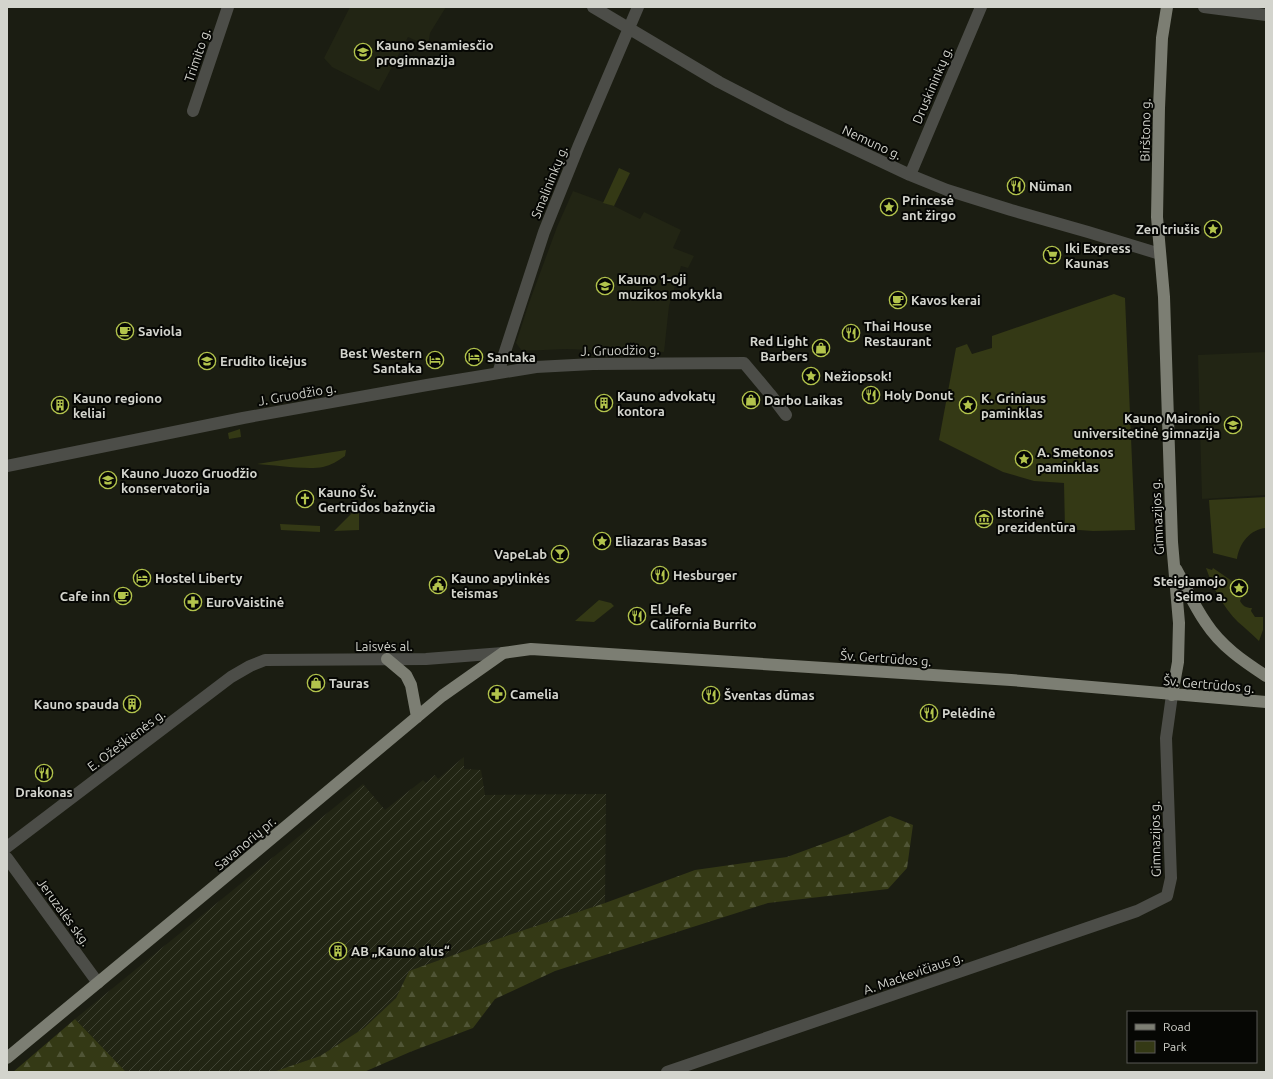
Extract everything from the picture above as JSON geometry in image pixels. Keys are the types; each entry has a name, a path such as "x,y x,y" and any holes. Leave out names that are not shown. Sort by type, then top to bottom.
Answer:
{"main road":[{"name":"Birštono g.","path":"1160,254 1157,217 1159,108 1162,38 1167,7"},
{"name":"Gimnazijos g.","path":"1160,254 1164,297 1170,512 1179,623 1178,648 1172,694"},
{"path":"1174,565 1205,623 1219,640 1243,661 1266,676"},
{"name":"Šv. Gertrūdos g.","path":"503,653 531,649 1011,680 1266,702"},
{"name":"Savanorių pr.","path":"7,1058 442,696 503,653"},
{"path":"387,659 406,675 410,685 417,717"}],"street":[{"name":"Trimito g.","path":"193,111 228,7"},
{"name":"Nemuno g.","path":"593,7 719,82 787,117 910,175 947,190 1160,254"},
{"name":"Smalininkų g.","path":"498,373 544,232 579,145 638,7"},
{"name":"Druskininkų g.","path":"910,175 981,7"},
{"path":"1204,7 1266,16"},
{"name":"J. Gruodžio g.","path":"7,466 243,418 536,367 592,364 744,363 786,415"},
{"name":"Laisvės al.","path":"265,660 426,659 503,653"},
{"name":"E. Ožeškienės g.","path":"7,847 231,677 250,666 265,660"},
{"name":"Gimnazijos g.","path":"1167,896 1171,878 1166,738 1172,694"},
{"name":"Jeruzalės skg.","path":"7,858 98,982"},
{"name":"A. Mackevičiaus g.","path":"667,1072 1137,911 1167,896"}],"shaded area":[{"name":"Kauno Senamiesčio progimnazija","path":"350,7 446,7 430,33 428,46 408,37 379,91 332,67 324,58"},
{"name":"Kauno 1-oji muzikos mokykla","path":"573,191 614,206 640,219 644,212 681,230 673,248 694,256 688,268 681,266 669,306 664,352 565,349 522,351 516,343 557,227"},
{"name":"Kauno Maironio universitetinė gimnazija","path":"1266,352 1266,495 1202,499 1198,355"},
{"name":"AB „Kauno alus“","path":"464,757 464,769 481,770 485,795 606,794 605,903 509,935 409,971 396,998 364,1028 320,1056 273,1072 126,1072 75,1019 363,784 385,810 423,780 426,783 435,775 438,779"}],"green space":[{"path":"619,168 630,173 614,206 603,203"},
{"path":"1114,294 1125,298 1135,530 1093,531 1065,529 1064,483 1034,481 1003,472 939,440 956,348 967,344 972,354 992,348 992,336"},
{"path":"240,429 241,437 229,439 228,433"},
{"path":"346,450 345,456 334,463 323,467 300,468 257,464"},
{"path":"1266,497 1266,528 1255,531 1246,538 1240,548 1237,559 1213,553 1209,500"},
{"path":"359,506 359,530 334,531"},
{"path":"280,524 320,526 320,532 281,530"},
{"path":"1206,568 1212,570 1213,568 1232,581 1230,589 1231,593 1237,596 1242,596 1240,601 1248,608 1252,608 1251,611 1255,617 1263,617 1263,630 1259,641 1238,622 1223,604 1215,590"},
{"path":"599,600 611,603 614,606 594,622 575,621"},
{"path":"890,816 913,825 907,868 888,889 768,903 555,971 495,999 473,1028 410,1052 364,1072 273,1072 320,1056 364,1028 396,998 409,971 695,870 787,857 847,835"},
{"path":"75,1019 126,1072 13,1072"}],"place":[{"name":"Kauno Senamiesčio progimnazija","path":"363,52"},
{"name":"Nüman","path":"1016,186"},
{"name":"Princesė ant žirgo","path":"889,207"},
{"name":"Zen triušis","path":"1213,229"},
{"name":"Iki Express Kaunas","path":"1052,255"},
{"name":"Kauno 1-oji muzikos mokykla","path":"605,286"},
{"name":"Kavos kerai","path":"898,300"},
{"name":"Saviola","path":"125,331"},
{"name":"Thai House Restaurant","path":"851,333"},
{"name":"Red Light Barbers","path":"821,348"},
{"name":"Santaka","path":"474,357"},
{"name":"Best Western Santaka","path":"435,360"},
{"name":"Erudito licėjus","path":"207,361"},
{"name":"Nežiopsok!","path":"811,376"},
{"name":"Holy Donut","path":"871,395"},
{"name":"Darbo Laikas","path":"751,400"},
{"name":"Kauno advokatų kontora","path":"604,403"},
{"name":"Kauno regiono keliai","path":"60,405"},
{"name":"K. Griniaus paminklas","path":"968,405"},
{"name":"Kauno Maironio universitetinė gimnazija","path":"1233,425"},
{"name":"A. Smetonos paminklas","path":"1024,459"},
{"name":"Kauno Juozo Gruodžio konservatorija","path":"108,480"},
{"name":"Kauno Šv. Gertrūdos bažnyčia","path":"305,499"},
{"name":"Istorinė prezidentūra","path":"984,519"},
{"name":"Eliazaras Basas","path":"602,541"},
{"name":"VapeLab","path":"560,554"},
{"name":"Hesburger","path":"660,575"},
{"name":"Hostel Liberty","path":"142,578"},
{"name":"Kauno apylinkės teismas","path":"438,585"},
{"name":"Steigiamojo Seimo a.","path":"1239,588"},
{"name":"Cafe inn","path":"123,596"},
{"name":"EuroVaistinė","path":"193,602"},
{"name":"El Jefe California Burrito","path":"637,616"},
{"name":"Tauras","path":"316,683"},
{"name":"Camelia","path":"497,694"},
{"name":"Šventas dūmas","path":"711,695"},
{"name":"Kauno spauda","path":"132,704"},
{"name":"Pelėdinė","path":"929,713"},
{"name":"Drakonas","path":"44,773"},
{"name":"AB „Kauno alus“","path":"338,951"}]}
